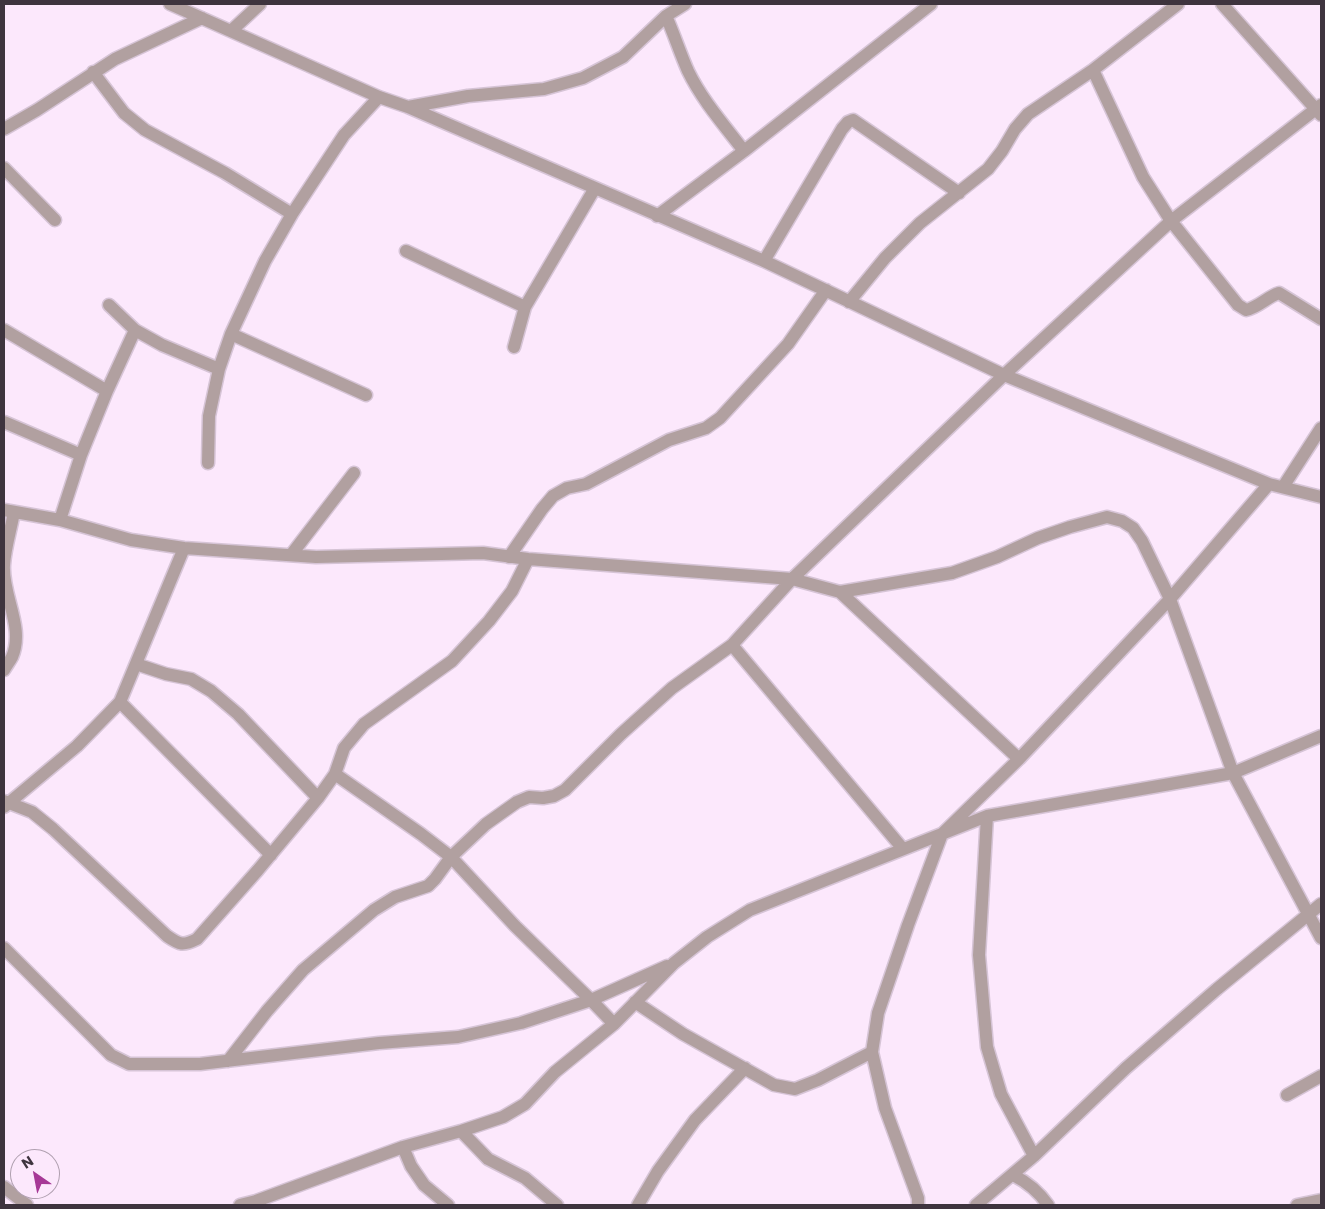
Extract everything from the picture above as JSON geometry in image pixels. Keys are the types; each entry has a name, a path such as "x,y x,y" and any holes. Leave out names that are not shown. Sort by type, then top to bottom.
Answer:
{"street":[{"path":"170,4 379,97 408,107 764,261 1004,375 1270,484 1321,497"},
{"path":"230,31 260,4"},
{"path":"658,216 744,151 930,4"},
{"path":"850,302 884,258 920,223 988,169 1002,151 1015,129 1028,114 1093,70 1178,4"},
{"path":"228,1061 266,1011 303,970 386,901 428,886 451,857 486,824 517,802 529,797 543,798 554,796 565,790 621,734 672,688 732,645 792,579 1004,375 1172,221 1320,110 1222,4"},
{"path":"675,9 688,71 712,111 744,151"},
{"path":"408,107 468,96 544,89 583,78 623,57 675,9"},
{"path":"4,129 38,110 115,59 202,18"},
{"path":"1093,70 1143,177 1172,221 1238,304 1246,310 1254,308 1279,292 1321,319"},
{"path":"93,72 124,113 145,130 225,173 292,214"},
{"path":"208,463 209,416 219,369 231,334 264,261 292,214 344,135 379,97"},
{"path":"764,261 842,129 848,122 853,120 959,193"},
{"path":"4,168 55,220"},
{"path":"514,347 525,307 595,188"},
{"path":"406,251 525,307"},
{"path":"509,557 553,496 568,488 586,484 669,440 706,428 720,418 788,344 826,290"},
{"path":"109,305 134,330 162,345 219,369"},
{"path":"4,330 107,391"},
{"path":"60,520 81,455 134,330"},
{"path":"231,334 366,394"},
{"path":"4,422 81,455"},
{"path":"1282,487 1321,428"},
{"path":"291,555 354,473"},
{"path":"918,1205 918,1198 886,1108 872,1052 878,1013 942,834 1019,759 1170,599 1270,484"},
{"path":"4,670 12,657 16,639 15,624 7,595 4,566 9,511 60,520 131,540 184,548 316,556 484,553 528,559 792,579 840,592 952,572 997,557 1038,538 1107,517 1122,521 1133,528 1142,541 1170,599 1233,773 1321,938"},
{"path":"5,803 77,746 120,702 184,548"},
{"path":"5,803 32,812 53,828 167,936 177,943 186,945 197,939 318,798 335,774 344,748 364,724 452,661 489,621 512,591 528,559"},
{"path":"840,592 1019,759"},
{"path":"732,645 903,849"},
{"path":"136,664 166,674 191,679 211,691 238,714 318,798"},
{"path":"120,702 271,855"},
{"path":"240,1205 258,1203 403,1147 461,1132 503,1117 525,1104 555,1072 614,1024 674,963 707,936 750,910 988,816 1233,773 1321,736"},
{"path":"335,774 422,834 451,857 515,926 614,1024"},
{"path":"988,816 980,956 987,1046 1001,1094 1034,1156"},
{"path":"976,1205 1034,1156 1140,1056 1217,989 1321,904"},
{"path":"4,948 111,1055 129,1064 200,1064 379,1043 458,1037 521,1023 591,1000 674,963"},
{"path":"635,1002 683,1034 774,1085 795,1089 818,1080 872,1052"},
{"path":"638,1205 658,1171 695,1120 745,1068"},
{"path":"1287,1095 1321,1076"},
{"path":"461,1132 488,1159 525,1178 557,1205"},
{"path":"403,1147 424,1185 448,1205"},
{"path":"1013,1175 1026,1182 1048,1205"},
{"path":"4,1187 27,1205"},
{"path":"1297,1205 1321,1200"}]}
